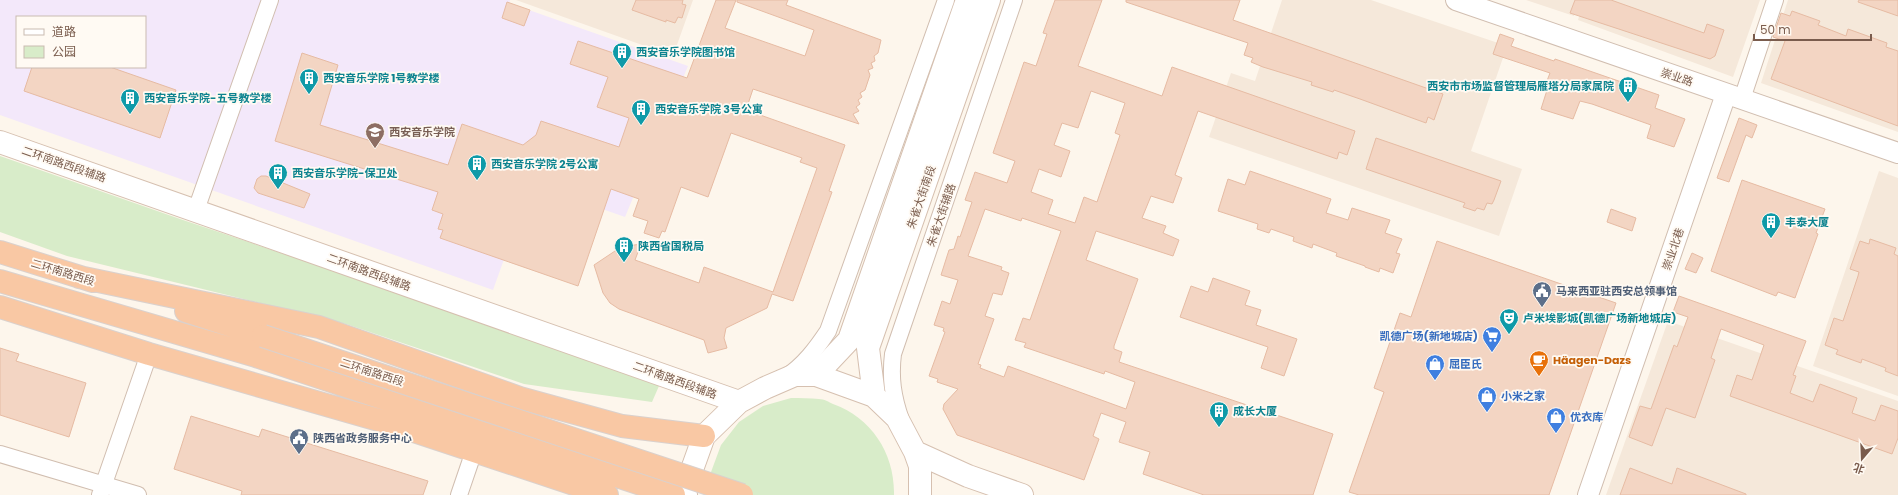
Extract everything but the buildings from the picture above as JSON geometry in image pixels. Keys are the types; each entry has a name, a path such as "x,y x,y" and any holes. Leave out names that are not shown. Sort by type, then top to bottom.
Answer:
{"highway":[{"name":"二环南路西段","path":"0,252 79,277 260,346 674,495"},
{"path":"79,277 319,327 520,398 622,426 704,436"},
{"name":"二环南路西段","path":"1,281 260,346 742,495"},
{"path":"1,281 396,425 607,495"},
{"path":"0,306 149,354 396,425"}],"main road":[{"name":"朱雀大街南段","path":"816,375 849,340 967,0"},
{"name":"朱雀大街南段","path":"874,396 868,348 989,0"},
{"name":"二环南路西段辅路","path":"0,142 739,402"},
{"path":"686,495 685,489 704,436 739,402 775,383 795,375 816,375 874,396 897,418 915,452 920,466 920,495"},
{"path":"915,452 968,476 1022,495"}],"street":[{"path":"196,210 270,0"},
{"path":"775,383 795,371 809,358 828,331 946,0"},
{"name":"朱雀大街辅路","path":"904,431 892,391 891,371 893,354 1014,0"},
{"name":"崇业路","path":"1456,0 1898,153"},
{"path":"1734,96 1775,0"},
{"name":"崇业北巷","path":"1588,495 1734,96"},
{"path":"102,489 149,354"},
{"path":"459,495 474,451"},
{"path":"0,454 102,489 138,495"}],"shaded area":[{"name":"西安音乐学院","path":"0,0 510,0 509,3 688,66 625,217 531,184 493,290 0,115"},
{"path":"516,0 693,0 673,56"},
{"path":"1282,0 1371,0 1507,46 1471,151 1522,169 1499,236 1209,137 1231,73 1255,81"},
{"path":"1526,0 1579,0 1574,16"},
{"path":"1584,0 1760,0 1733,77 1578,20"},
{"path":"1788,0 1898,0 1898,132 1761,83"},
{"path":"1879,171 1898,178 1898,396 1813,366"},
{"path":"1668,321 1898,401 1898,495 1606,495"}],"green space":[{"path":"0,156 183,220 587,356 659,386 652,402 524,384 346,324 67,256 0,232"},
{"path":"791,398 812,398 825,400 847,410 870,428 878,439 890,465 894,495 710,495 711,472 721,445 739,422 763,406"}],"place":[{"name":"西安音乐学院图书馆","path":"622,69"},
{"name":"西安音乐学院 1号教学楼","path":"309,95"},
{"name":"西安市市场监督管理局雁塔分局家属院","path":"1628,103"},
{"name":"西安音乐学院-五号教学楼","path":"130,115"},
{"name":"西安音乐学院 3号公寓","path":"641,126"},
{"name":"西安音乐学院","path":"375,149"},
{"name":"西安音乐学院 2号公寓","path":"477,181"},
{"name":"西安音乐学院-保卫处","path":"278,190"},
{"name":"丰泰大厦","path":"1771,239"},
{"name":"陕西省国税局","path":"624,263"},
{"name":"马来西亚驻西安总领事馆","path":"1542,308"},
{"name":"卢米埃影城(凯德广场新地城店)","path":"1509,335"},
{"name":"凯德广场(新地城店)","path":"1492,353"},
{"name":"Häagen-Dazs","path":"1539,377"},
{"name":"屈臣氏","path":"1435,381"},
{"name":"小米之家","path":"1487,413"},
{"name":"成长大厦","path":"1219,428"},
{"name":"优衣库","path":"1556,434"},
{"name":"陕西省政务服务中心","path":"299,455"}]}
